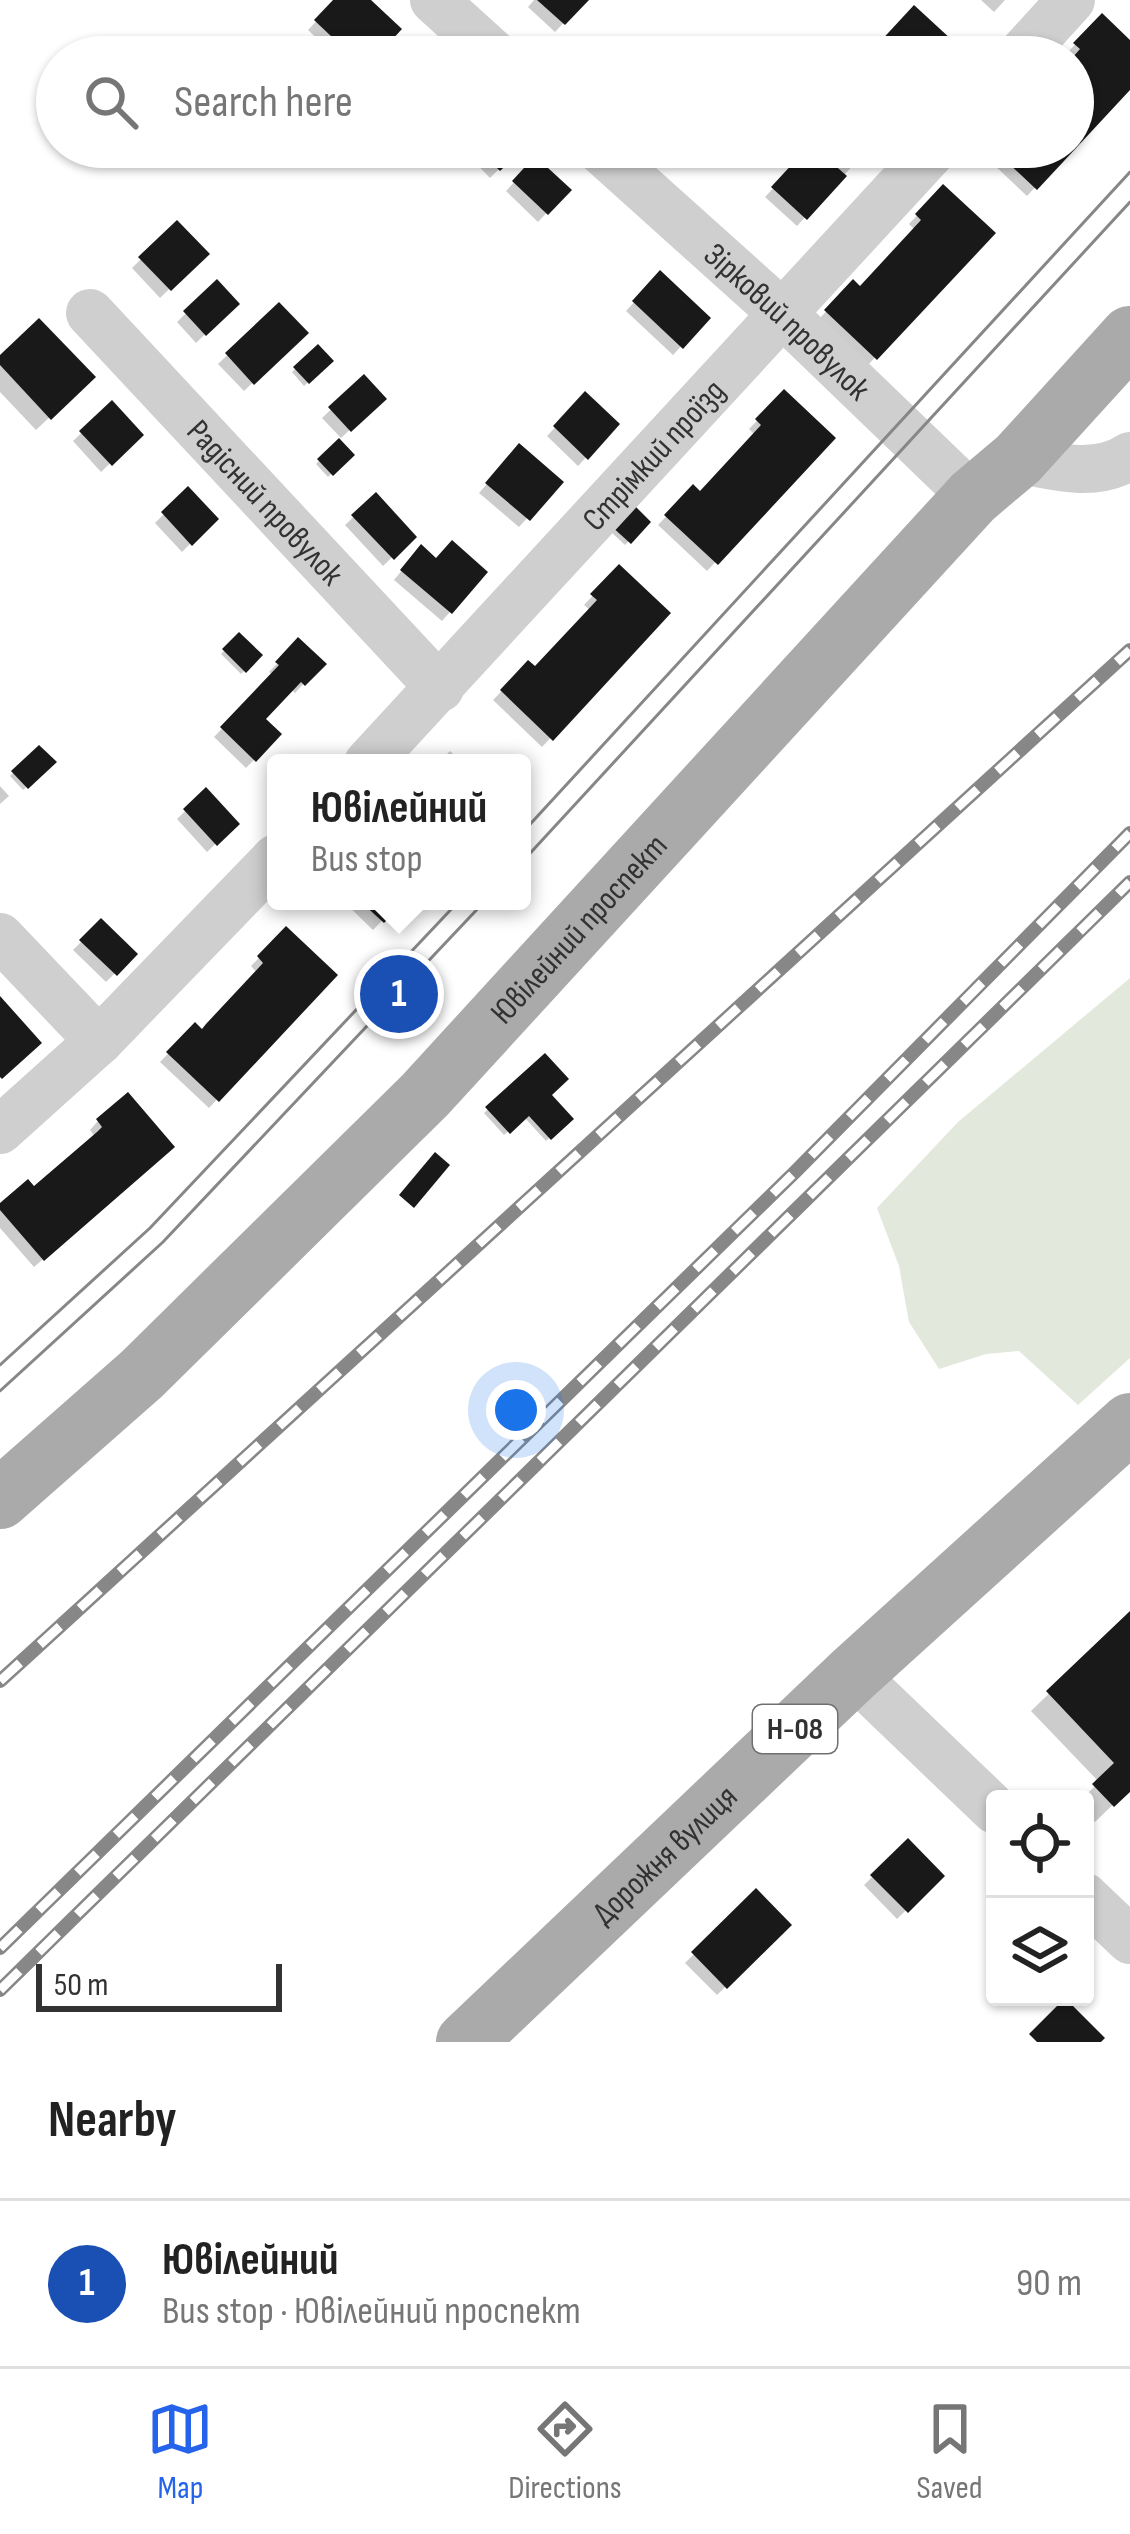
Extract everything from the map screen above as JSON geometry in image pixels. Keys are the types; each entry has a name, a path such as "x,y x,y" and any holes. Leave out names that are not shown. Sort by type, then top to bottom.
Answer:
{"main road":[{"name":"Ювілейний проспект","path":"0,1499 142,1374 424,1095 973,497 1018,458 1130,336"},
{"name":"Дорожня вулиця","path":"466,2042 853,1674 1130,1423"}],"street":[{"path":"434,0 474,36"},
{"path":"1038,36 1071,0"},
{"name":"Зірковий провулок","path":"620,168 783,314 973,497"},
{"name":"Стрімкий проїзд","path":"377,754 917,168"},
{"name":"Радісний провулок","path":"90,313 440,688"},
{"path":"1018,458 1057,467 1112,469 1130,456"},
{"path":"0,1130 99,1042 267,867"},
{"path":"0,937 99,1042"},
{"path":"853,1674 986,1801"},
{"path":"1086,1898 1130,1940"}],"shaded area":[{"path":"1130,978 1130,1358 1078,1405 1019,1351 986,1354 939,1369 909,1322 899,1266 877,1208 958,1122"}],"building":[{"path":"333,0 371,0 402,29 396,36 331,36 314,20"},
{"path":"537,0 589,0 565,25"},
{"path":"914,5 948,36 885,36"},
{"path":"1102,13 1130,40 1130,90 1094,129 1094,36 1080,36"},
{"path":"524,168 548,168 572,190 548,215 512,181"},
{"path":"789,168 838,168 847,176 807,220 771,187"},
{"path":"1013,168 1057,168 1037,190"},
{"path":"943,184 996,233 877,360 824,310 853,279 860,286 921,220 915,214"},
{"path":"177,220 210,254 171,291 138,257"},
{"path":"660,270 711,318 683,349 632,301"},
{"path":"217,279 240,304 206,336 183,311"},
{"path":"279,302 309,333 254,385 225,353"},
{"path":"39,318 96,377 51,420 0,365 0,355"},
{"path":"318,344 334,361 309,384 293,367"},
{"path":"364,374 387,399 351,432 328,407"},
{"path":"784,389 836,438 718,565 664,515 693,484 700,491 761,425 755,419"},
{"path":"585,391 620,424 588,460 553,426"},
{"path":"112,400 144,435 112,466 79,431"},
{"path":"339,438 355,455 333,476 317,459"},
{"path":"519,443 564,482 530,521 485,483"},
{"path":"188,486 219,519 192,546 161,512"},
{"path":"376,492 417,537 394,560 351,515"},
{"path":"631,502 651,522 631,544 610,525"},
{"path":"452,540 488,572 452,614 400,570 421,544 436,558"},
{"path":"619,564 671,613 553,741 500,690 528,660 535,666 597,600 590,594"},
{"path":"239,632 263,655 246,673 222,649"},
{"path":"298,637 327,664 305,686 301,682 266,719 282,734 256,762 220,727 279,665 275,662"},
{"path":"39,745 57,762 28,789 11,771"},
{"path":"206,787 240,824 217,846 183,809"},
{"path":"370,910 396,910 384,923"},
{"path":"101,918 138,954 117,976 79,940"},
{"path":"286,926 338,975 219,1102 166,1052 195,1022 202,1029 263,963 257,956"},
{"path":"0,996 42,1043 2,1079 0,1077"},
{"path":"545,1053 569,1079 552,1095 574,1119 551,1140 529,1116 510,1134 485,1107"},
{"path":"128,1092 175,1147 44,1261 0,1210 0,1203 28,1179 34,1186 97,1132 102,1127 96,1119"},
{"path":"435,1152 450,1165 414,1208 399,1195"},
{"path":"1130,1611 1130,1792 1114,1807 1092,1784 1114,1763 1046,1691"},
{"path":"908,1838 945,1876 908,1913 870,1875"},
{"path":"756,1888 792,1925 727,1989 691,1952"},
{"path":"1057,2006 1073,2006 1105,2038 1101,2042 1037,2042 1029,2034"}],"tram line":[{"path":"531,823 1130,172"},
{"path":"531,852 1130,202"},
{"path":"0,1365 150,1228 450,910"},
{"path":"0,1391 163,1242 477,910"}],"railway":[{"path":"0,1681 1130,650"},
{"path":"0,1948 795,1172 1130,833"},
{"path":"0,1990 1130,882"}],"place":[{"name":"Ювілейний","path":"399,994"}]}
